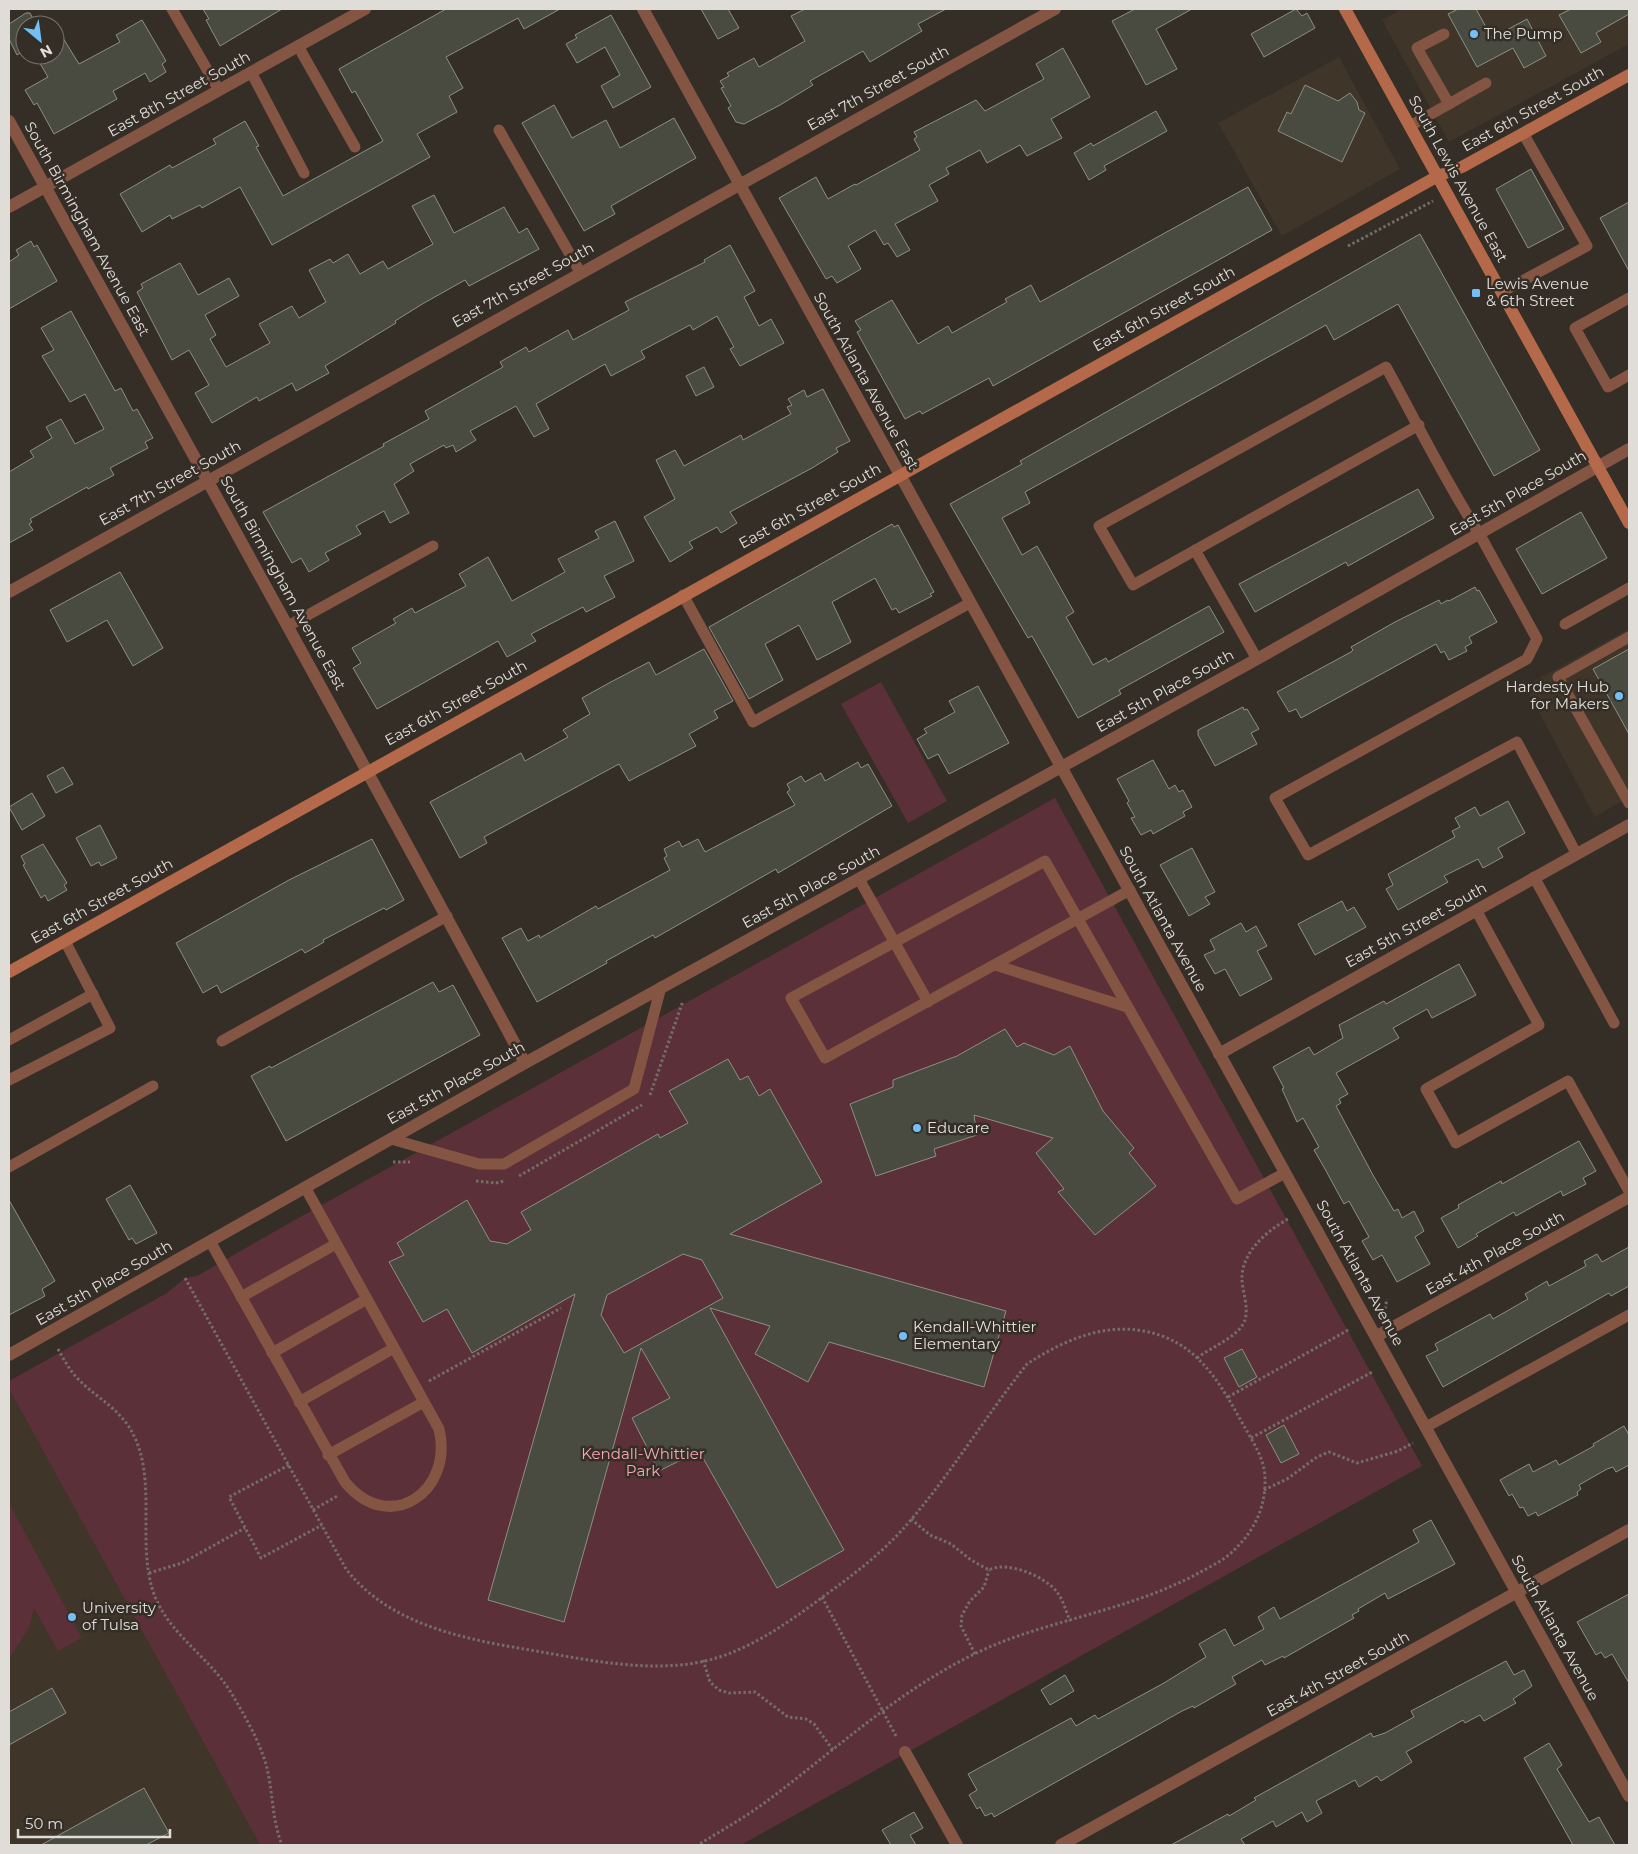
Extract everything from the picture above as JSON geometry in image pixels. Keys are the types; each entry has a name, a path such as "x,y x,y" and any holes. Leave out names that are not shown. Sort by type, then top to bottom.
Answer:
{"street":[{"name":"East 8th Street South","path":"9,207 365,9"},
{"name":"South Atlanta Avenue East","path":"644,9 1061,767"},
{"name":"East 7th Street South","path":"9,592 580,272 1055,9"},
{"name":"South Lewis Avenue East","path":"1345,9 1629,524"},
{"name":"East 6th Street South","path":"9,972 1438,176 1462,167 1629,75"},
{"name":"South Birmingham Avenue East","path":"9,121 447,916 524,1063"},
{"name":"East 5th Place South","path":"9,1355 524,1063 1257,659 1480,535 1629,449"},
{"name":"South Atlanta Avenue","path":"1061,767 1377,1336 1629,1796"},
{"name":"East 5th Street South","path":"1219,1054 1629,824"},
{"name":"East 4th Place South","path":"1377,1336 1629,1197"},
{"name":"East 4th Street South","path":"1061,1845 1629,1530"},
{"path":"905,1752 957,1845"}],"lane":[{"path":"172,9 219,90"},
{"path":"1444,34 1417,48 1449,104"},
{"path":"298,46 355,147"},
{"path":"251,72 304,173"},
{"path":"1410,126 1486,83"},
{"path":"500,130 580,272"},
{"path":"1502,292 1587,246 1523,133"},
{"path":"1629,298 1575,328 1608,387 1629,375"},
{"path":"1419,425 1132,586 1099,526 1386,368 1419,425 1537,639 1527,659 1275,798 1308,855 1517,742 1576,853"},
{"path":"288,626 433,546"},
{"path":"1195,550 1257,659"},
{"path":"1565,624 1629,588"},
{"path":"683,595 753,722 970,603"},
{"path":"1629,637 1558,677 1629,803"},
{"path":"1130,890 1078,919 928,1002 825,1058 791,998 1045,860 1078,919 1127,1007 1237,1199 1285,1173"},
{"path":"1534,877 1614,1023"},
{"path":"859,879 928,1002"},
{"path":"1476,910 1540,1025 1426,1089 1456,1143 1568,1081 1629,1191"},
{"path":"222,1041 447,916"},
{"path":"9,1080 110,1028 65,941"},
{"path":"995,965 1127,1007"},
{"path":"391,1139 479,1164 504,1164 634,1089 661,987"},
{"path":"9,1040 93,994"},
{"path":"9,1167 153,1086"},
{"path":"210,1241 328,1454 350,1488 371,1504 398,1505 416,1498 429,1486 441,1463 442,1442 439,1430 305,1187"},
{"path":"240,1297 336,1244"},
{"path":"272,1353 367,1299"},
{"path":"1426,1427 1629,1315"},
{"path":"299,1402 394,1348"},
{"path":"328,1454 424,1402"}],"path":[{"path":"1197,1358 1229,1336 1245,1320 1246,1309 1242,1277 1245,1262 1259,1241 1274,1227 1290,1218"},
{"path":"185,1278 346,1569 355,1580 403,1616 430,1626 509,1647 602,1662 652,1667 703,1660 769,1635 875,1557 910,1519 1027,1364 1050,1349 1074,1338 1098,1332 1143,1331 1165,1338 1197,1358 1218,1379 1251,1438 1263,1464 1264,1490 1261,1511 1251,1530 1235,1550 1215,1564 1151,1596 1015,1637 942,1670 883,1711 761,1805 698,1845"},
{"path":"1386,1310 1387,1299"},
{"path":"429,1382 561,1308"},
{"path":"1228,1396 1350,1328"},
{"path":"58,1348 71,1372 80,1382 107,1402 123,1419 139,1447 143,1462 146,1552 152,1588 164,1614 232,1694 253,1732 267,1767 277,1833 282,1845"},
{"path":"1251,1438 1374,1371"},
{"path":"1264,1490 1287,1479 1318,1457 1329,1452 1357,1463 1390,1454 1413,1443"},
{"path":"289,1465 229,1497 261,1558 322,1525"},
{"path":"314,1510 350,1488"},
{"path":"910,1519 930,1535 951,1544 971,1560 990,1570"},
{"path":"149,1573 182,1563 245,1528"},
{"path":"975,1654 961,1626 962,1615 970,1601 984,1587 990,1570 995,1566 1022,1570 1037,1577 1056,1590 1070,1621"},
{"path":"822,1597 898,1738"},
{"path":"703,1660 710,1682 719,1690 729,1693 755,1692 788,1717 806,1719 814,1724 832,1750"}],"shaded area":[{"path":"1402,9 1629,9 1629,44 1449,142 1382,20"},
{"path":"1339,57 1400,169 1282,236 1218,123"},
{"path":"1629,629 1629,797 1595,817 1525,686"},
{"name":"University of Tulsa","path":"9,1389 260,1845 9,1845"}],"green space":[{"path":"881,682 947,801 908,823 841,704"},
{"name":"Kendall-Whittier Park","path":"1055,798 1422,1466 741,1845 260,1845 9,1389 9,1381 167,1293 185,1278 197,1276"},
{"path":"9,1503 82,1638 58,1651 34,1608 30,1626 9,1659"}],"building":[{"path":"203,9 282,9 220,46 206,20 209,19"},
{"path":"446,9 560,9 524,29 518,18 446,57 463,88 449,96 457,112 417,134 430,157 272,245 240,187 202,208 200,205 172,219 170,215 142,232 120,194 170,165 172,168 216,144 213,139 245,121 259,146 256,147 283,196 383,141 355,91 352,93 339,69"},
{"path":"701,9 728,9 739,28 718,39"},
{"path":"805,9 946,9 918,24 922,31 870,62 863,51 810,81 813,85 780,105 744,124 736,122 728,108 731,106 721,88 724,87 720,81 729,76 727,73 754,58 759,67 805,41 791,16"},
{"path":"1135,9 1192,9 1156,29 1177,69 1146,85 1112,21"},
{"path":"1296,9 1302,16 1307,13 1315,28 1264,57 1251,34"},
{"path":"1458,9 1476,9 1492,38 1527,19 1546,56 1524,68 1513,48 1477,67 1448,14"},
{"path":"1571,9 1629,9 1629,14 1596,33 1601,42 1581,53 1559,15"},
{"path":"611,15 651,87 613,108 601,86 620,75 605,47 577,63 566,44 577,38 575,35"},
{"path":"15,20 15,51 9,39 9,24"},
{"path":"142,20 166,61 162,64 166,72 150,82 145,73 113,91 117,99 54,134 37,103 34,105 25,90 48,77 41,65 65,65 65,41 79,64 120,42 116,35"},
{"path":"1063,48 1090,97 1051,119 1062,138 1027,156 1020,145 987,163 980,150 946,168 949,174 929,185 938,201 895,224 910,250 897,257 888,243 884,245 875,230 848,246 861,269 837,283 832,276 826,279 779,198 816,177 828,199 856,185 920,150 914,139 917,137 914,132 976,100 985,111 1044,79 1036,64"},
{"path":"1305,85 1338,101 1350,93 1357,102 1359,110 1365,113 1342,162 1278,131 1287,112 1291,114"},
{"path":"554,105 572,138 606,120 620,148 674,118 696,158 611,206 615,214 584,231 522,123"},
{"path":"1156,111 1167,131 1104,166 1106,170 1089,180 1074,153 1091,143 1093,146"},
{"path":"1531,169 1564,229 1528,248 1496,189"},
{"path":"1248,187 1272,230 993,386 989,378 922,414 920,411 905,419 857,332 861,330 855,321 892,300 918,344 948,326 952,333 1007,302 1005,299 1031,285 1040,302"},
{"path":"434,195 454,233 504,207 519,233 527,228 539,249 469,286 465,280 424,303 395,321 396,323 325,366 329,373 296,391 292,383 259,401 257,397 212,423 195,393 209,385 189,350 172,360 137,292 143,288 141,284 180,263 198,295 229,278 239,296 205,315 216,335 210,339 226,367 270,343 259,324 292,306 299,318 326,302 309,270 330,259 333,263 348,254 360,274 383,261 388,269 433,244 412,206"},
{"path":"1629,202 1629,271 1600,218"},
{"path":"1420,234 1540,450 1494,476 1398,304 1334,340 1326,325 1025,492 1030,503 1002,518 1022,555 1037,546 1074,612 1066,617 1093,665 1106,658 1108,662 1209,606 1224,632 1119,690 1121,694 1078,718 1032,636 1028,638 950,504 1022,464 1020,461"},
{"path":"31,241 34,247 37,245 57,281 9,309 9,262 19,255 16,250"},
{"path":"730,245 755,291 744,297 759,326 771,319 784,343 740,366 730,349 734,347 717,316 693,330 690,325 641,351 645,358 611,376 605,364 536,404 549,429 534,437 516,406 470,431 476,440 456,452 453,445 446,448 444,445 410,464 414,471 394,484 409,513 390,523 384,511 356,526 361,534 325,553 329,560 309,572 301,558 292,563 263,512 384,446 383,444 429,419 425,411 503,367 500,362 526,347 529,352 568,330 573,340 629,310 625,302 705,262 704,260"},
{"path":"71,311 115,391 121,388 133,411 137,409 153,438 145,442 148,448 110,468 114,475 88,489 87,487 30,519 32,522 29,524 33,530 9,543 9,472 34,457 30,451 52,438 46,427 61,419 75,444 104,429 85,394 70,402 42,356 54,350 41,328"},
{"path":"704,367 714,387 696,396 686,376"},
{"path":"823,389 850,441 836,448 838,452 812,468 730,512 737,523 721,533 717,527 689,542 693,548 670,562 644,517 675,499 656,460 675,450 684,466 741,435 743,440 791,414 787,407 792,405 788,399 804,390 807,397"},
{"path":"1418,489 1434,518 1348,566 1346,562 1255,612 1239,584"},
{"path":"1581,512 1607,558 1542,594 1516,549"},
{"path":"615,521 634,561 604,576 615,597 586,612 583,607 531,634 536,641 507,657 498,641 377,709 353,668 361,663 352,648 396,623 393,619 412,608 415,613 466,586 459,574 488,557 512,601 565,572 558,559 599,538 595,531"},
{"path":"892,524 894,527 898,525 934,592 930,594 932,596 899,613 896,608 892,610 875,578 832,602 851,642 817,660 799,625 765,644 783,680 749,699 709,627"},
{"path":"120,572 163,648 133,666 107,620 67,642 50,610"},
{"path":"1475,587 1477,591 1479,590 1497,622 1469,637 1472,643 1465,647 1467,651 1449,660 1444,651 1441,653 1436,644 1301,718 1296,709 1289,712 1277,692 1351,652 1353,650 1351,647 1395,622 1439,600 1441,604"},
{"path":"704,649 733,701 714,711 718,718 689,734 696,746 629,781 619,764 484,837 487,843 460,858 430,802 521,753 525,761 568,737 563,730 590,714 582,698 649,662 656,675"},
{"name":"Hardesty Hub for Makers","path":"1629,649 1629,734 1593,669"},
{"path":"978,686 1009,743 949,774 938,754 928,759 917,739 927,733 924,729 955,712 949,701"},
{"path":"1243,707 1244,710 1247,709 1259,729 1251,733 1257,744 1215,766 1198,735 1198,730"},
{"path":"1153,760 1169,789 1175,785 1179,792 1183,790 1192,807 1183,812 1185,816 1153,834 1151,830 1141,835 1131,818 1135,817 1117,779"},
{"path":"858,762 861,768 868,764 892,806 778,873 776,869 655,938 653,935 606,961 607,963 537,1002 502,938 521,928 528,941 539,935 540,938 596,906 598,909 670,870 664,858 667,856 664,849 679,841 682,847 698,839 705,852 795,805 787,792 790,790 787,784 801,776 805,782 821,773 825,781"},
{"path":"63,767 73,784 56,793 47,776"},
{"path":"32,793 45,816 22,830 9,807"},
{"path":"1508,801 1525,833 1498,848 1503,857 1483,868 1478,859 1444,876 1448,882 1398,910 1386,889 1393,885 1388,874 1455,837 1452,831 1460,827 1455,818 1475,807 1480,816"},
{"path":"100,825 117,858 101,866 99,862 91,866 76,838"},
{"path":"372,839 404,900 386,910 384,908 323,940 324,942 305,953 302,949 221,993 217,985 203,993 176,943 289,880"},
{"path":"43,844 67,883 64,885 67,890 48,901 45,895 41,898 23,865 25,864 21,856"},
{"path":"1192,848 1215,892 1205,897 1210,904 1189,916 1160,865"},
{"path":"1342,901 1347,911 1354,907 1366,927 1315,955 1298,924"},
{"path":"1241,923 1246,932 1256,926 1267,946 1257,951 1272,979 1240,996 1225,969 1215,974 1204,955 1215,950 1210,940"},
{"path":"1459,964 1476,995 1432,1018 1427,1009 1393,1028 1399,1038 1336,1073 1348,1094 1339,1099 1341,1103 1336,1106 1374,1177 1394,1211 1398,1209 1402,1218 1414,1211 1424,1231 1415,1237 1430,1264 1397,1282 1382,1255 1373,1260 1362,1241 1369,1237 1349,1201 1344,1204 1314,1150 1319,1147 1303,1118 1297,1122 1282,1089 1284,1088 1273,1067 1309,1047 1314,1055 1343,1038 1339,1025 1384,1001 1386,1004"},
{"path":"433,982 439,992 453,985 480,1035 286,1141 251,1076 270,1066 271,1068"},
{"name":"Educare","path":"1005,1029 1017,1047 1024,1043 1054,1055 1070,1046 1103,1111 1134,1148 1129,1153 1156,1186 1095,1235 1058,1192 1064,1189 1036,1153 1053,1138 974,1115 977,1135 934,1149 936,1156 876,1176 850,1104 893,1087 893,1080 957,1056"},
{"name":"Kendall-Whittier Elementary","path":"728,1059 740,1080 748,1076 759,1096 770,1089 822,1182 730,1234 1006,1311 984,1387 829,1342 808,1382 755,1354 770,1326 710,1308 844,1550 777,1588 699,1451 659,1471 632,1418 670,1398 641,1348 564,1622 488,1600 575,1294 472,1353 447,1309 423,1322 389,1262 404,1255 397,1243 467,1200 490,1241 507,1244 531,1230 521,1212 658,1134 660,1138 688,1123 669,1091","holes":["683,1254 702,1260 723,1298 624,1353 601,1315 607,1295"]},
{"path":"1579,1141 1596,1171 1583,1178 1586,1184 1563,1196 1561,1191 1516,1216 1514,1212 1476,1234 1478,1236 1458,1248 1441,1218 1459,1208 1458,1205 1501,1181 1502,1184"},
{"path":"130,1185 157,1233 136,1244 132,1238 129,1240 106,1199"},
{"path":"9,1200 55,1281 42,1289 45,1296 9,1315"},
{"path":"1629,1247 1629,1286 1611,1296 1609,1293 1443,1387 1426,1356 1438,1350 1435,1344 1490,1314 1493,1319 1528,1299 1525,1294 1547,1281 1549,1286 1586,1266 1584,1261 1597,1254 1602,1262"},
{"path":"1242,1349 1257,1377 1239,1387 1224,1358"},
{"path":"1284,1425 1299,1454 1281,1463 1266,1435"},
{"path":"1624,1426 1629,1435 1629,1465 1616,1472 1613,1467 1607,1469 1579,1485 1581,1489 1577,1492 1578,1495 1538,1516 1536,1512 1528,1516 1523,1507 1520,1508 1512,1494 1509,1496 1500,1480 1529,1464 1533,1472 1556,1460 1559,1465 1594,1446 1593,1444"},
{"path":"1431,1520 1455,1564 1388,1599 1385,1593 1358,1609 1359,1611 1352,1615 1354,1618 1284,1658 1283,1656 1265,1665 1262,1660 1232,1677 1236,1684 1194,1708 1193,1706 1182,1711 994,1817 992,1813 985,1816 980,1807 977,1809 969,1795 977,1790 968,1774 1071,1718 1076,1726 1095,1715 1098,1719 1164,1683 1206,1657 1199,1644 1225,1629 1234,1646 1264,1629 1258,1617 1274,1607 1280,1619 1419,1542 1413,1530"},
{"path":"1629,1594 1629,1683 1612,1654 1605,1658 1601,1652 1596,1655 1577,1622"},
{"path":"1506,1661 1514,1675 1524,1670 1532,1686 1513,1699 1516,1703 1484,1721 1480,1715 1465,1723 1463,1720 1406,1752 1412,1762 1381,1781 1377,1776 1359,1787 1355,1780 1316,1801 1322,1813 1307,1822 1302,1812 1276,1827 1273,1821 1241,1839 1245,1845 1171,1845 1228,1814 1229,1816 1256,1800 1254,1798 1371,1733 1373,1737 1385,1733 1414,1717 1411,1711"},
{"path":"1065,1675 1074,1691 1050,1705 1041,1690"},
{"path":"52,1688 66,1713 9,1745 9,1712"},
{"path":"1549,1743 1562,1765 1557,1769 1589,1822 1599,1817 1615,1845 1573,1845 1524,1758"},
{"path":"144,1788 169,1833 146,1845 41,1845"},
{"path":"914,1812 923,1828 910,1835 916,1845 891,1845 882,1830"}],"place":[{"name":"The Pump","path":"1474,34"},
{"name":"Lewis Avenue & 6th Street","path":"1476,293"},
{"name":"Hardesty Hub for Makers","path":"1619,696"},
{"name":"Educare","path":"917,1128"},
{"name":"Kendall-Whittier Elementary","path":"903,1336"},
{"name":"University of Tulsa","path":"72,1617"}]}
